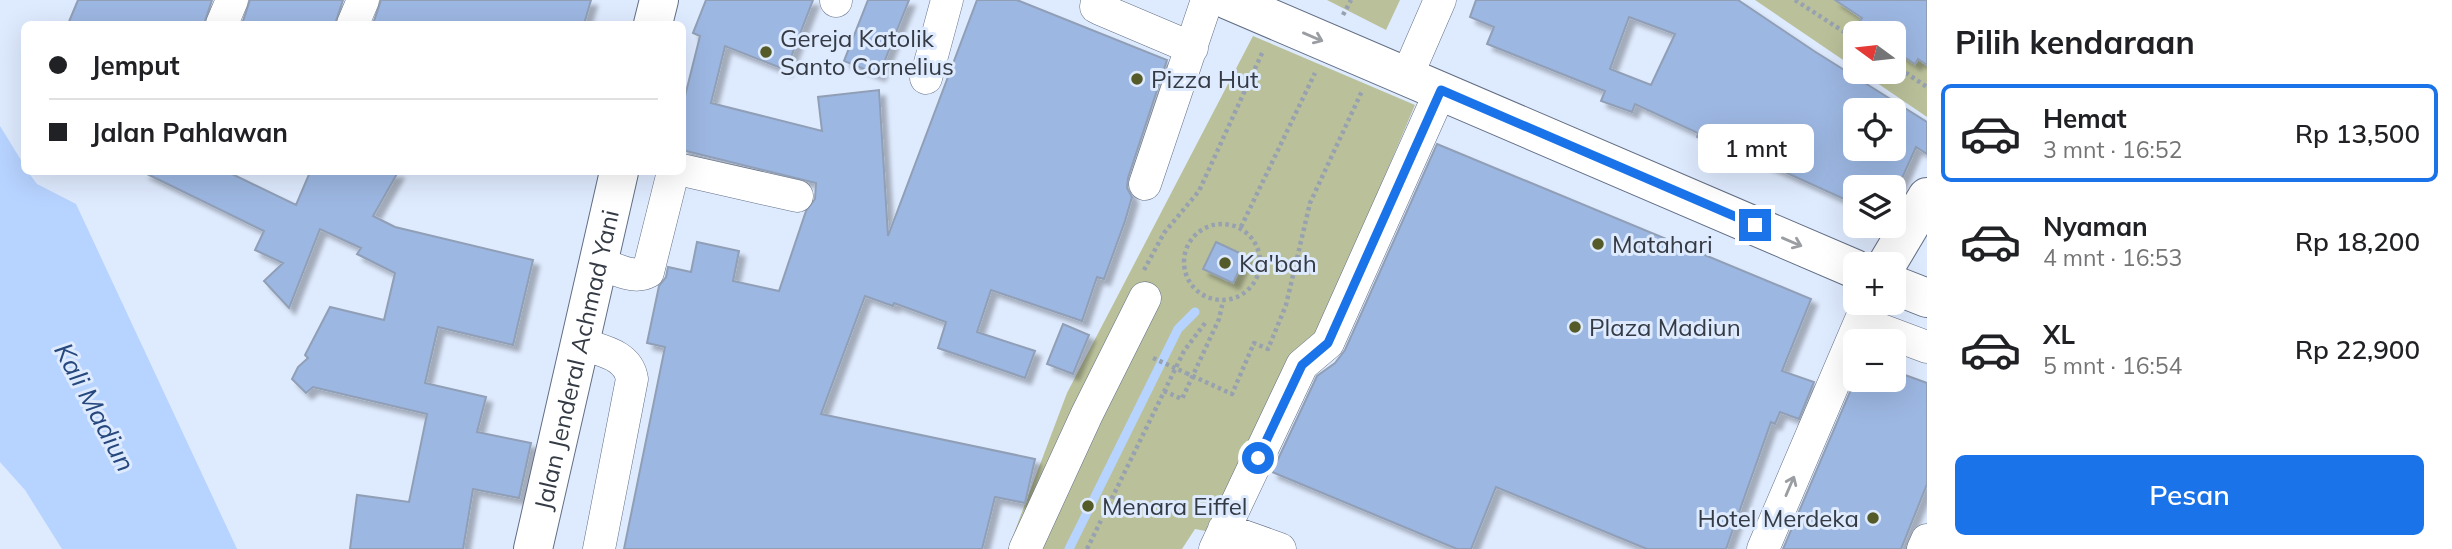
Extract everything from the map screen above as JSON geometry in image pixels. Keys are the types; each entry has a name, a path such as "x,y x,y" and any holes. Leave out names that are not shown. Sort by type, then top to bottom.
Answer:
{"main road":[{"path":"654,21 659,0"},
{"path":"1228,0 1282,11 1329,43 1843,263"},
{"name":"Jalan Jenderal Achmad Yani","path":"533,549 618,175"},
{"path":"1894,252 1927,197"},
{"path":"1906,290 1927,298"}],"street":[{"path":"223,21 232,0"},
{"path":"354,21 363,0"},
{"path":"926,78 947,0"},
{"path":"1097,0 1096,7 1192,48"},
{"path":"1145,184 1208,0"},
{"path":"1280,549 1219,539 1302,365 1328,343 1408,76 1440,0"},
{"path":"686,171 797,196"},
{"path":"598,262 641,276 648,272 672,175"},
{"path":"1026,549 1143,288"},
{"path":"1763,549 1863,315"},
{"path":"1869,315 1927,347"},
{"path":"579,343 622,359 630,369 632,379 599,549"},
{"path":"1923,549 1927,540"}],"path":[{"path":"1241,227 1351,0"},
{"path":"1795,0 1843,31"},
{"path":"1143,288 1164,233 1199,191 1282,11"},
{"path":"1906,73 1927,87"},
{"path":"1153,358 1232,394 1254,343 1268,349 1286,305 1310,203 1408,76"},
{"path":"1221,222 1241,227 1255,241 1261,260 1256,280 1243,295 1223,301 1204,296 1189,282 1183,263 1188,243 1202,228 1221,222"},
{"path":"1164,391 1182,399 1219,319 1223,301"},
{"path":"1087,549 1184,351 1205,323"}],"green space":[{"path":"1327,0 1400,0 1386,30"},
{"path":"1755,0 1834,0 1864,21 1843,21 1843,60"},
{"path":"1253,36 1415,105 1232,536 1195,529 1182,549 1008,549 1067,393"},
{"path":"1906,51 1927,66 1927,117 1906,103 1906,98 1899,98 1879,84 1906,84"}],"water":[{"name":"Kali Madiun","path":"0,126 21,160 21,175 30,175 37,184 76,204 237,549 62,549 25,490 0,462"}],"building":[{"path":"78,0 212,0 205,21 69,21"},
{"path":"250,0 343,0 336,21 243,21"},
{"path":"381,0 591,0 585,21 374,21"},
{"path":"706,0 813,0 786,70 725,46 711,103 822,131 818,97 879,90 888,236 977,0 1017,0 1167,60 1128,178 1127,188 1132,197 1125,221 1104,279 1097,277 1082,321 991,290 977,332 1035,351 1025,378 938,348 946,322 894,303 893,306 865,296 821,414 1035,459 1025,503 995,497 982,549 624,549 665,347 647,343 659,286 666,277 668,267 691,272 697,242 739,251 733,281 779,291 806,211 815,199 816,183 686,151 686,92 700,36 693,33"},
{"path":"868,0 909,0 879,75 844,61"},
{"path":"1476,0 1738,0 1843,69 1843,84 1867,84 1889,98 1843,98 1843,161 1906,161 1906,109 1927,122 1927,154 1916,147 1903,175 1843,175 1843,199 1776,168 1697,137 1698,133 1635,104 1632,112 1601,101 1605,91 1487,44 1494,27 1470,17","holes":["1629,17 1675,34 1651,85 1610,69"]},
{"path":"1835,0 1927,0 1927,65 1918,59 1915,64 1906,58 1906,21 1860,21 1862,18"},
{"name":"Plaza Madiun","path":"1437,144 1811,299 1782,371 1814,382 1799,419 1780,412 1775,424 1771,422 1726,549 1647,549 1496,487 1471,549 1457,549 1272,472 1317,376 1335,363 1345,350"},
{"path":"149,175 234,175 296,205 309,175 396,175 373,216 395,227 533,260 513,345 438,327 425,383 486,397 477,432 531,443 519,498 473,489 463,549 350,549 357,495 409,502 427,414 313,387 306,393 292,379 298,367 308,358 305,355 330,307 384,320 395,273 357,254 361,248 320,229 289,308 264,281 283,263 255,250 264,231"},
{"name":"Ka'bah","path":"1216,242 1246,256 1233,283 1203,269"},
{"path":"1063,324 1089,335 1073,374 1047,364"},
{"path":"1906,375 1927,383 1927,484 1901,549 1783,549 1850,392 1906,392"}],"waterway":[{"path":"1069,549 1178,329 1195,312"}],"place":[{"name":"Gereja Katolik Santo Cornelius","path":"766,52"},
{"name":"Pizza Hut","path":"1137,79"},
{"name":"Matahari","path":"1598,244"},
{"name":"Ka'bah","path":"1225,263"},
{"name":"Plaza Madiun","path":"1575,327"},
{"name":"Menara Eiffel","path":"1088,506"},
{"name":"Hotel Merdeka","path":"1873,518"}],"route":[{"path":"1258,458 1302,365 1328,343 1441,90 1755,225"}]}
